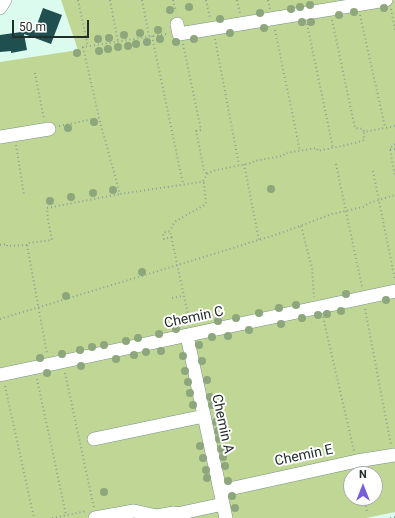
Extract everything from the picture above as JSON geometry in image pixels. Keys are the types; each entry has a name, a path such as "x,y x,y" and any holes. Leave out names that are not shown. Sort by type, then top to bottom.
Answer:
{"street":[{"path":"0,8 5,0"},
{"path":"176,18 179,34 388,2"},
{"path":"0,137 49,127"},
{"name":"Chemin C","path":"2,377 189,331 395,291"},
{"name":"Chemin A","path":"189,331 204,416 226,518"},
{"path":"94,439 204,416"},
{"name":"Chemin E","path":"220,491 394,455"},
{"path":"93,515 134,510 157,516 174,513 177,514 223,504"}],"path":[{"path":"78,0 88,47"},
{"path":"110,0 118,42"},
{"path":"142,0 183,184"},
{"path":"173,0 176,18"},
{"path":"206,0 210,20"},
{"path":"237,0 240,15"},
{"path":"388,2 395,30"},
{"path":"358,8 385,127"},
{"path":"189,331 184,296 170,232 174,223 206,204 205,185 203,182 207,174 216,170 252,163 254,161 283,156 285,153 317,148 318,151 364,140 363,128 355,128 330,13"},
{"path":"306,17 333,148"},
{"path":"275,30 300,151"},
{"path":"214,33 239,166"},
{"path":"120,194 99,118 83,47 166,34"},
{"path":"182,38 201,130 196,131 204,170 207,174"},
{"path":"35,73 44,119 49,127 99,118"},
{"path":"364,132 395,126"},
{"path":"14,138 24,195"},
{"path":"390,149 395,144"},
{"path":"390,149 395,149"},
{"path":"390,149 395,177"},
{"path":"244,164 259,240"},
{"path":"336,164 364,294"},
{"path":"373,171 395,280"},
{"path":"0,245 27,245 28,243 52,240 47,208 120,194 203,182"},
{"path":"0,318 259,240 332,214 364,207 395,195"},
{"path":"301,226 312,268 315,300"},
{"path":"170,232 163,233 164,239 172,237"},
{"path":"27,245 37,308 48,361"},
{"path":"172,298 184,296"},
{"path":"365,308 394,455"},
{"path":"322,311 355,462"},
{"path":"52,518 66,515 93,515 96,510 94,509 64,366"},
{"path":"36,372 66,515"},
{"path":"2,377 34,518"},
{"path":"365,506 366,511"},
{"path":"390,518 395,517"}],"green space":[{"path":"61,0 395,0 395,512 366,518 0,518 0,62 78,50"}],"building":[{"path":"43,8 62,15 51,44 24,34 27,50 11,53 11,51 0,52 0,35 35,30"}]}
